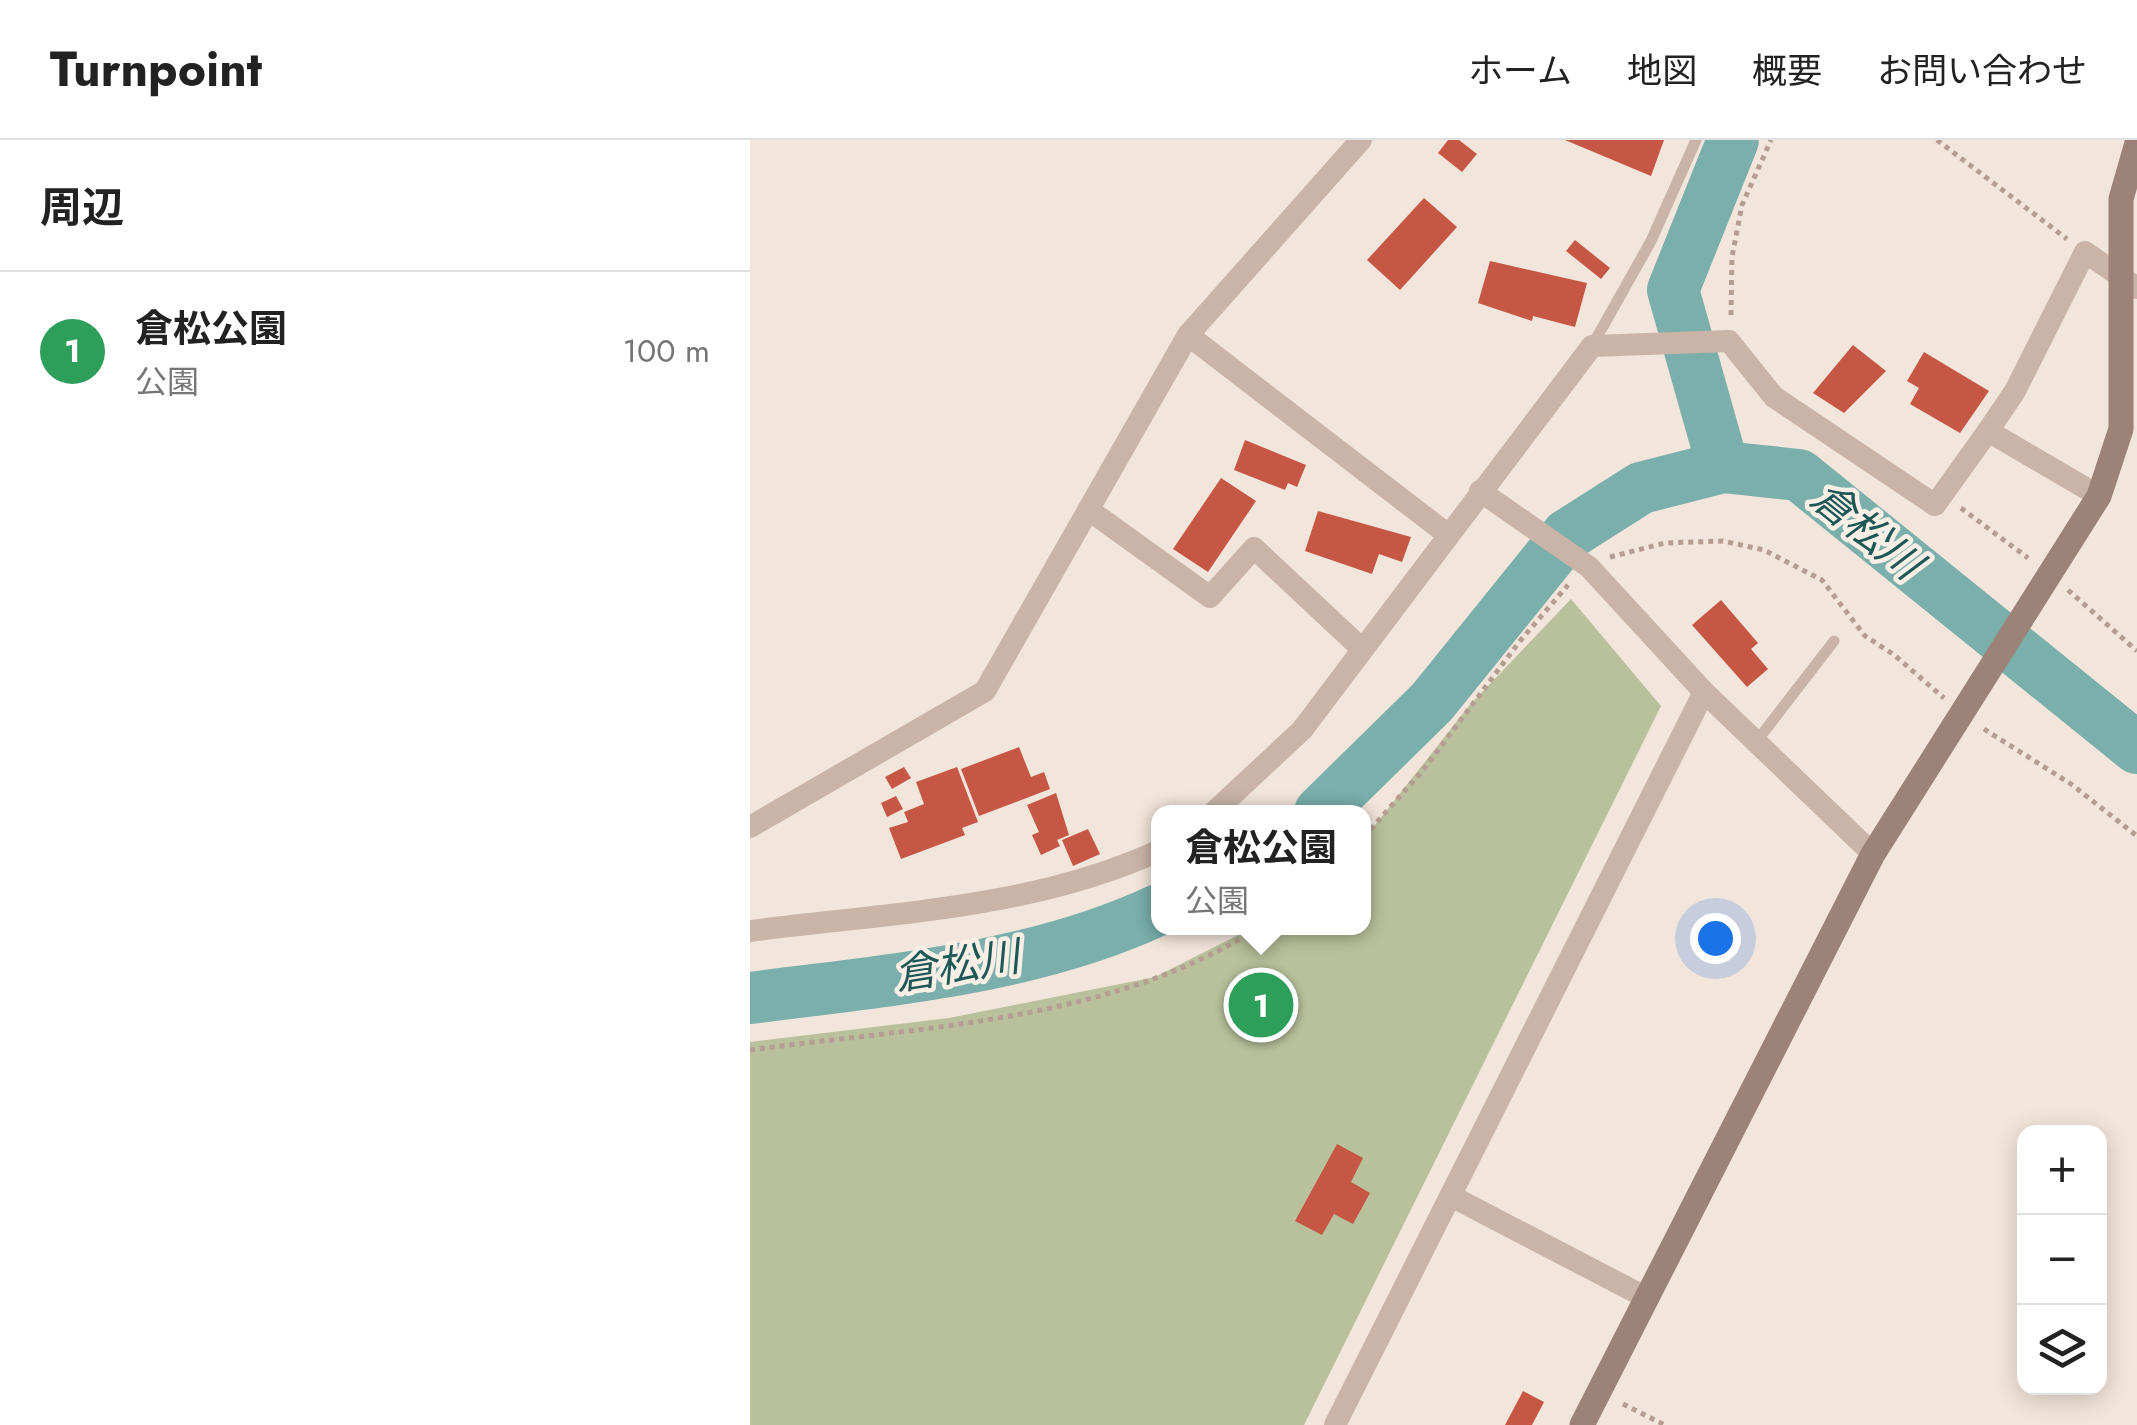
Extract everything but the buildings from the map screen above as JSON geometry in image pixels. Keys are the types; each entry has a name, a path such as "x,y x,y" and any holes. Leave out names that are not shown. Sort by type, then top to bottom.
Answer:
{"street":[{"path":"750,827 985,691 1188,335 1360,140"},
{"path":"1582,1425 1873,854 1964,716 2099,496 2120,429 2130,282 2120,198 2137,143"},
{"path":"1222,805 1302,730 1592,346 1729,340 1774,397 1935,505 2015,390 2085,252 2130,282"},
{"path":"1188,335 1447,534"},
{"path":"1988,431 2099,496"},
{"path":"1480,491 1589,567 1704,692 1873,854"},
{"path":"1089,510 1210,597 1254,548 1362,649"},
{"path":"1335,1425 1704,692"},
{"path":"750,931 1015,897 1105,875 1151,854"},
{"path":"1450,1196 1645,1297"}],"lane":[{"path":"1592,346 1651,241 1696,140"},
{"path":"1756,742 1834,641"}],"path":[{"path":"1729,340 1732,257 1742,206 1771,140"},
{"path":"1937,140 2085,252"},
{"path":"1943,495 2052,575 2137,650"},
{"path":"1371,829 1424,769 1520,641 1589,567 1618,552 1665,543 1723,541 1764,550 1822,580 1864,636 1893,654 1964,716 2070,784 2137,836"},
{"path":"750,1050 973,1019 1108,994 1184,967 1245,935"},
{"path":"1598,1391 1665,1425"}],"green space":[{"path":"1571,599 1661,706 1304,1425 750,1425 750,1042 949,1018 1155,977 1238,935 1371,935 1371,830 1469,706"}],"waterway":[{"path":"1723,467 1673,290 1733,140"},
{"name":"倉松川","path":"1327,805 1432,702 1567,535 1641,488 1723,467 1799,475 2137,748"},
{"name":"倉松川","path":"750,998 906,978 1010,959 1110,930 1151,913"}],"place":[{"name":"倉松公園","path":"1261,1005"}]}
